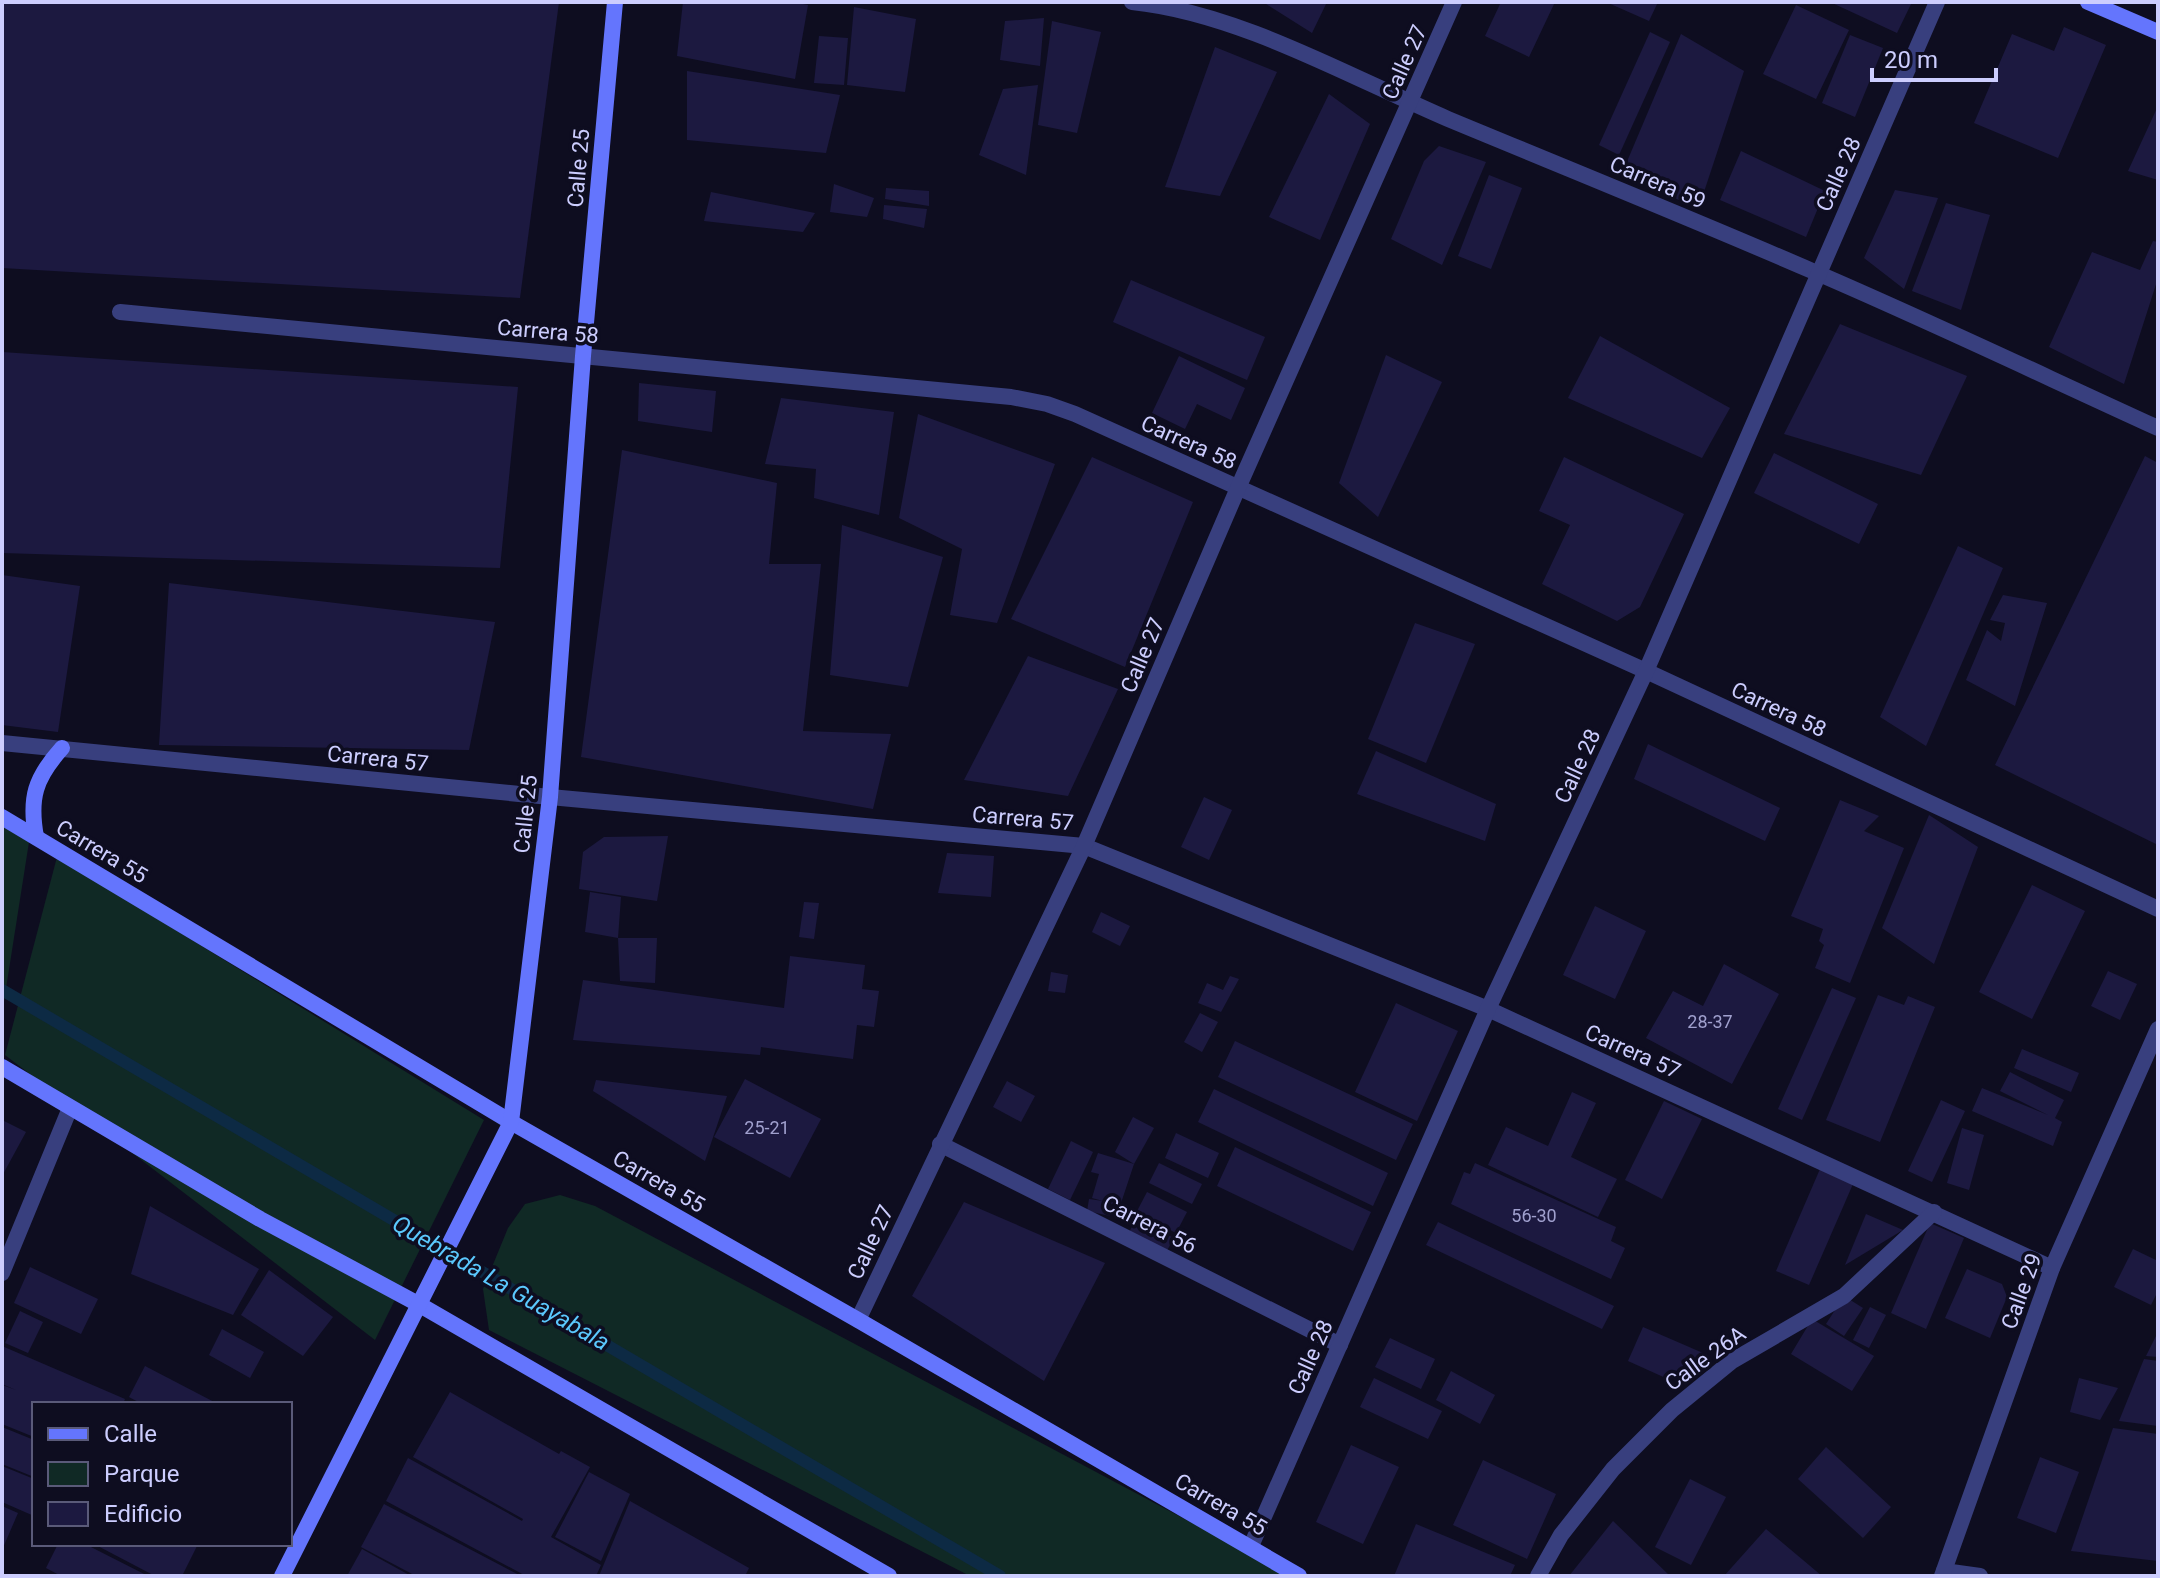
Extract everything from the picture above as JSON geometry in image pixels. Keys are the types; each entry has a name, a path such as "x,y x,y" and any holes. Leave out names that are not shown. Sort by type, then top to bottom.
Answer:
{"street":[{"name":"Calle 25","path":"282,1576 507,1129 550,797 583,356 615,2"},
{"name":"Carrera 59","path":"1132,2 1211,18 1290,49 1411,103 1818,273 2158,428"},
{"name":"Calle 27","path":"858,1320 1084,846 1238,488 1454,2"},
{"name":"Calle 28","path":"1251,1546 1488,1009 1646,671 1937,2"},
{"path":"2088,2 2158,32"},
{"name":"Carrera 58","path":"120,312 1011,397 1047,404 1646,671 2158,909"},
{"name":"Carrera 57","path":"2,743 1084,846 1488,1009 2052,1268"},
{"path":"36,837 32,813 35,789 46,766 62,748"},
{"name":"Carrera 55","path":"2,817 507,1129 858,1320 1299,1576"},
{"name":"Calle 29","path":"1943,1574 2052,1268 2158,1029"},
{"path":"2,1067 260,1219 423,1300 889,1576"},
{"path":"2,1273 70,1108"},
{"name":"Carrera 56","path":"940,1144 1340,1345"},
{"name":"Calle 26A","path":"1538,1576 1561,1535 1613,1469 1672,1410 1732,1361 1844,1296 1934,1212"},
{"path":"1943,1574 1980,1576"}],"green space":[{"path":"2,826 29,842 2,1014"},
{"path":"57,857 484,1120 375,1340 5,1055"},
{"path":"560,1195 595,1206 1292,1576 970,1576 489,1330 483,1289 508,1228 525,1204"}],"building":[{"path":"2,2 559,2 520,298 2,268"},
{"path":"683,2 793,2 808,5 795,79 677,56"},
{"path":"1263,2 1327,2 1312,33"},
{"path":"1501,2 1555,2 1529,57 1485,36"},
{"path":"1606,2 1658,2 1649,21"},
{"path":"1830,2 1912,2 1897,33"},
{"path":"1796,5 1849,30 1816,99 1763,74"},
{"path":"854,7 916,19 905,92 847,85"},
{"path":"1044,18 1040,66 1000,60 1005,21"},
{"path":"1052,21 1101,32 1077,133 1038,125"},
{"path":"2064,27 2106,45 2058,158 1974,123 2012,34 2054,51"},
{"path":"1650,32 1670,42 1619,155 1599,145"},
{"path":"1681,34 1744,71 1698,210 1623,171"},
{"path":"1850,35 1883,48 1855,117 1822,103"},
{"path":"819,36 848,38 844,85 814,83"},
{"path":"1215,47 1277,72 1220,196 1165,187"},
{"path":"687,71 840,95 826,153 687,140"},
{"path":"1038,85 1026,175 979,155 1003,89"},
{"path":"1329,94 1370,124 1320,240 1269,217"},
{"path":"2158,106 2158,180 2128,171"},
{"path":"1439,146 1486,162 1442,265 1391,239 1424,161"},
{"path":"1741,151 1825,191 1806,237 1720,200"},
{"path":"1489,175 1522,188 1491,269 1458,256"},
{"path":"834,184 874,198 867,217 830,212"},
{"path":"886,188 929,191 929,206 885,199"},
{"path":"1895,190 1938,198 1904,289 1864,258"},
{"path":"711,192 815,213 803,232 704,221"},
{"path":"1946,203 1990,215 1961,310 1912,291"},
{"path":"884,205 927,209 924,228 883,219"},
{"path":"2153,241 2158,242 2158,278 2124,384 2049,347 2092,252 2140,270"},
{"path":"1131,280 1265,337 1247,380 1113,322"},
{"path":"1840,324 1967,376 1921,475 1784,434"},
{"path":"1600,336 1730,408 1702,458 1568,398"},
{"path":"2,352 518,387 500,568 2,553"},
{"path":"1386,355 1442,382 1378,517 1339,483"},
{"path":"1179,356 1245,388 1231,420 1197,404 1185,429 1152,413"},
{"path":"639,383 716,391 712,432 638,421"},
{"path":"781,398 894,412 879,515 814,498 816,469 765,464"},
{"path":"918,414 1055,464 997,623 950,615 962,549 899,518"},
{"path":"622,450 777,483 769,564 821,564 803,731 891,734 873,809 581,757"},
{"path":"1774,453 1878,504 1859,544 1754,493"},
{"path":"2145,456 2158,463 2158,845 1995,765"},
{"path":"1092,457 1193,502 1125,667 1011,619"},
{"path":"1564,457 1684,514 1640,607 1617,621 1542,584 1570,525 1539,511"},
{"path":"842,525 943,557 908,687 830,675"},
{"path":"1958,546 2003,568 1926,746 1880,717"},
{"path":"2,575 80,586 58,732 2,725"},
{"path":"169,583 495,622 469,750 159,745"},
{"path":"2003,595 2047,603 2015,706 1966,680 1987,630 2001,641 2005,623 1990,620"},
{"path":"1415,623 1475,644 1426,763 1368,739"},
{"path":"1028,656 1118,689 1068,796 964,780"},
{"path":"1648,744 1780,808 1765,841 1634,779"},
{"path":"1376,751 1496,804 1485,841 1357,794"},
{"path":"1204,797 1232,810 1209,860 1181,847"},
{"path":"1840,800 1879,816 1864,831 1904,848 1850,983 1815,968 1824,945 1819,941 1823,929 1791,916"},
{"path":"1929,815 1978,847 1934,964 1882,928"},
{"path":"668,836 657,901 579,889 583,852 604,837"},
{"path":"947,853 994,856 991,897 938,893"},
{"path":"2032,885 2085,911 2032,1019 1979,992"},
{"path":"590,892 621,897 618,938 585,932"},
{"path":"804,902 819,903 814,939 799,937"},
{"path":"1595,906 1646,931 1615,999 1563,975"},
{"path":"1101,912 1130,926 1120,946 1092,932"},
{"path":"618,938 657,938 655,983 620,981"},
{"path":"790,956 865,965 862,989 879,991 874,1027 857,1025 853,1059 761,1047 760,1055 573,1040 583,980 784,1008"},
{"path":"1724,964 1779,994 1732,1084 1646,1038 1673,991 1703,1006"},
{"path":"2108,971 2137,984 2120,1020 2091,1006"},
{"path":"1051,972 1068,975 1065,993 1048,991"},
{"path":"1230,976 1239,979 1221,1012 1198,1003 1207,983 1223,990"},
{"path":"1832,988 1856,998 1802,1120 1778,1109"},
{"path":"1878,995 1904,1005 1908,996 1935,1007 1880,1142 1826,1120"},
{"path":"1396,1003 1458,1031 1417,1121 1355,1092"},
{"path":"1200,1013 1218,1022 1202,1052 1184,1042"},
{"path":"1235,1041 1413,1124 1396,1160 1218,1077"},
{"path":"2022,1049 2079,1073 2071,1092 2014,1068"},
{"path":"2010,1072 2064,1100 2055,1118 2062,1122 2053,1146 1972,1111 1982,1088 2048,1115 2000,1091"},
{"path":"745,1079 821,1119 790,1178 714,1137"},
{"path":"596,1080 727,1096 705,1161 593,1091"},
{"path":"1007,1081 1035,1096 1021,1122 993,1107"},
{"path":"1214,1089 1388,1173 1373,1206 1198,1122"},
{"path":"1572,1092 1596,1103 1571,1157 1617,1179 1598,1217 1488,1165 1506,1127 1548,1146"},
{"path":"1941,1100 1965,1111 1932,1182 1908,1171"},
{"path":"1664,1101 1702,1119 1662,1199 1625,1180"},
{"path":"1133,1117 1154,1128 1134,1164 1115,1152"},
{"path":"2,1120 26,1132 2,1176"},
{"path":"1962,1128 1984,1135 1969,1190 1947,1183"},
{"path":"1176,1133 1219,1153 1208,1178 1165,1158"},
{"path":"1071,1141 1093,1152 1070,1200 1048,1189"},
{"path":"1235,1147 1371,1212 1353,1251 1217,1186"},
{"path":"1098,1153 1134,1164 1120,1206 1109,1203 1110,1216 1087,1211 1089,1199 1103,1201 1092,1198 1099,1174 1091,1172"},
{"path":"1159,1163 1202,1184 1192,1204 1149,1183"},
{"path":"1475,1163 1616,1227 1611,1241 1625,1248 1611,1279 1451,1204 1464,1172 1470,1174"},
{"path":"1820,1169 1853,1184 1809,1285 1776,1271"},
{"path":"1147,1192 1187,1212 1176,1233 1136,1213"},
{"path":"964,1202 1105,1263 1044,1381 912,1296"},
{"path":"150,1206 259,1269 233,1315 131,1274"},
{"path":"1866,1214 1903,1230 1845,1265"},
{"path":"1135,1220 1174,1238 1164,1256 1127,1237"},
{"path":"1438,1222 1614,1306 1602,1329 1426,1245"},
{"path":"1930,1223 1964,1238 1926,1329 1891,1313"},
{"path":"2133,1249 2158,1261 2158,1291 2151,1305 2114,1287"},
{"path":"30,1267 98,1299 81,1334 14,1303"},
{"path":"1967,1269 2002,1284 2007,1297 1990,1338 1945,1318"},
{"path":"269,1270 333,1317 303,1356 241,1315"},
{"path":"1844,1296 1863,1308 1844,1336 1826,1324"},
{"path":"1870,1307 1886,1315 1869,1348 1853,1340"},
{"path":"20,1311 43,1322 28,1353 5,1343"},
{"path":"1812,1319 1874,1356 1852,1391 1791,1354"},
{"path":"1643,1327 1703,1353 1670,1380 1628,1361"},
{"path":"222,1329 264,1352 250,1378 209,1355"},
{"path":"2158,1332 2158,1357 2146,1356"},
{"path":"1390,1338 1435,1359 1421,1389 1375,1367"},
{"path":"2,1346 125,1399 124,1402 32,1402 32,1436 2,1424 2,1385 16,1390 2,1384"},
{"path":"2144,1359 2158,1361 2158,1426 2119,1421"},
{"path":"145,1366 214,1402 138,1402 129,1397"},
{"path":"1451,1371 1495,1395 1480,1424 1436,1400"},
{"path":"1374,1378 1442,1411 1428,1439 1360,1407"},
{"path":"2079,1378 2118,1388 2100,1420 2070,1412"},
{"path":"450,1392 559,1454 561,1451 590,1467 551,1537 601,1565 596,1576 526,1576 386,1501 408,1458 522,1521 413,1457"},
{"path":"2,1427 32,1439 32,1476 2,1464"},
{"path":"2113,1428 2158,1434 2158,1561 2071,1551"},
{"path":"1351,1445 1399,1467 1363,1544 1316,1522"},
{"path":"1826,1447 1891,1507 1863,1538 1798,1479"},
{"path":"2040,1457 2079,1472 2056,1533 2017,1518"},
{"path":"1483,1460 1556,1494 1527,1559 1453,1525"},
{"path":"2,1466 32,1478 32,1515 2,1502"},
{"path":"589,1472 630,1494 601,1561 555,1537"},
{"path":"1690,1479 1726,1497 1691,1565 1655,1547"},
{"path":"630,1501 749,1568 745,1576 599,1576"},
{"path":"384,1504 521,1576 416,1576 361,1547"},
{"path":"2,1506 18,1513 2,1550"},
{"path":"1613,1521 1670,1576 1569,1576"},
{"path":"1416,1524 1515,1565 1510,1576 1394,1576"},
{"path":"1766,1529 1822,1576 1724,1576"},
{"path":"57,1546 89,1546 148,1576 61,1576 46,1568"},
{"path":"98,1546 197,1546 182,1576 155,1576"},
{"path":"362,1549 411,1576 347,1576"}],"waterway":[{"name":"Quebrada La Guayabala","path":"2,990 1000,1576"}]}
